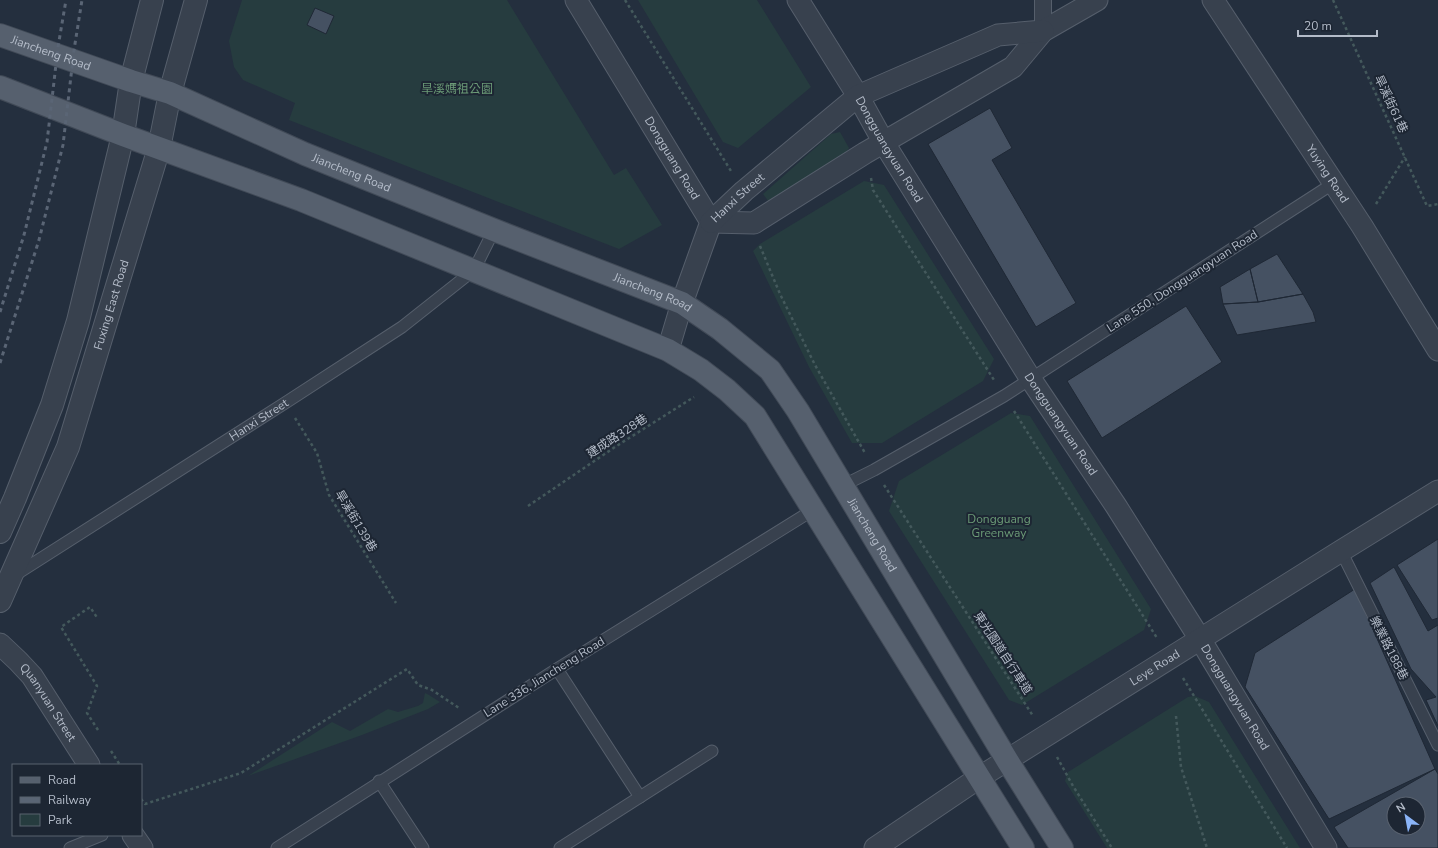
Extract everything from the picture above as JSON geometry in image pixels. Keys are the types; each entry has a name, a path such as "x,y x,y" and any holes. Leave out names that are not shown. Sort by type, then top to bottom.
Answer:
{"main road":[{"name":"Jiancheng Road","path":"0,35 131,81 170,93 305,154 494,230 682,303 720,329 770,370 798,411 1007,760 1062,848"},
{"path":"0,86 123,135 301,200 474,270 668,350 701,370 717,382 755,416 1023,848"}],"street":[{"path":"0,532 21,485 50,412 78,321 123,135 131,81 152,0"},
{"name":"Fuxing East Road","path":"0,601 5,581 68,447 159,148 170,93 196,0"},
{"name":"Dongguang Road","path":"576,0 711,222"},
{"name":"Dongguangyuan Road","path":"798,0 858,96 884,143 1030,378 1116,506 1200,639 1326,848"},
{"path":"1043,0 1043,31"},
{"name":"Hanxi Street","path":"711,222 754,223 865,153 1013,67 1043,31 1098,0"},
{"name":"Yuying Road","path":"1213,0 1362,226 1438,350"},
{"name":"Hanxi Street","path":"711,222 744,191 858,96 998,35 1043,31"},
{"path":"668,350 682,303 711,222"},
{"name":"Leye Road","path":"875,848 980,777 1438,491"},
{"name":"Quanyuan Street","path":"0,644 32,676 88,764"},
{"path":"134,836 142,848"}],"lane":[{"name":"Lane 550, Dongguangyuan Road","path":"842,486 874,470 1004,396 1334,183"},
{"name":"Hanxi Street","path":"5,581 402,327 474,270 494,230"},
{"name":"Lane 336, Jiancheng Road","path":"277,848 557,669 813,510"},
{"name":"樂業路188巷","path":"1341,551 1438,744"},
{"path":"557,669 640,797"},
{"path":"560,848 712,751"},
{"path":"379,782 423,848"},
{"path":"70,848 100,836"}],"path":[{"name":"旱溪街61巷","path":"1333,0 1427,206 1438,204"},
{"path":"865,153 873,190 1195,696 1287,848"},
{"path":"1362,226 1405,157"},
{"name":"建成路328巷","path":"528,506 717,382"},
{"name":"旱溪街139巷","path":"285,403 317,453 329,495 396,603"},
{"name":"東光園道自行車道","path":"874,470 1046,736 1073,786 1112,848"},
{"path":"98,619 90,607 60,627 97,686 87,713 100,733"},
{"path":"142,800 145,804 241,773 407,669 418,686 432,690 444,698"},
{"path":"1176,716 1181,767 1207,848"}],"green space":[{"name":"旱溪媽祖公園","path":"242,0 507,0 614,175 626,168 662,225 619,249 289,120 295,103 243,80 234,67 229,41"},
{"path":"638,0 757,0 811,87 738,148 723,142"},
{"path":"840,132 849,148 845,154 769,202 763,194 831,134"},
{"path":"864,181 884,185 994,359 983,381 882,443 852,443 809,367 753,251 760,244"},
{"name":"Dongguang Greenway","path":"1011,413 1030,416 1151,609 1144,630 1022,705 1009,700 889,511 899,481"},
{"path":"425,693 440,702 428,709 362,735 248,776 332,722 350,731 388,709 398,712 418,706 423,703"},
{"path":"1195,696 1209,702 1300,848 1107,848 1065,781 1068,772 1188,697"}],"building":[{"path":"315,8 334,16 326,34 307,25"},
{"path":"990,108 1012,148 992,160 1076,303 1036,327 928,144"},
{"path":"1277,254 1303,294 1258,302 1250,269"},
{"path":"1250,269 1258,302 1223,304 1220,287"},
{"path":"1303,294 1313,312 1316,322 1237,335 1223,304 1258,302"},
{"path":"1186,306 1222,362 1102,438 1067,381"},
{"path":"1438,539 1438,618 1432,620 1397,565"},
{"path":"1394,567 1428,631 1438,625 1438,726 1426,700 1436,697 1411,669 1370,583"},
{"path":"1355,589 1435,769 1329,819 1245,687 1255,653"},
{"path":"1435,769 1438,774 1438,848 1348,848 1334,827 1386,797 1386,836 1426,836 1426,796 1388,796"}],"railway":[{"path":"0,312 24,235 47,142 58,47 66,0"},
{"path":"0,363 39,240 63,145 74,50 82,0"}]}
